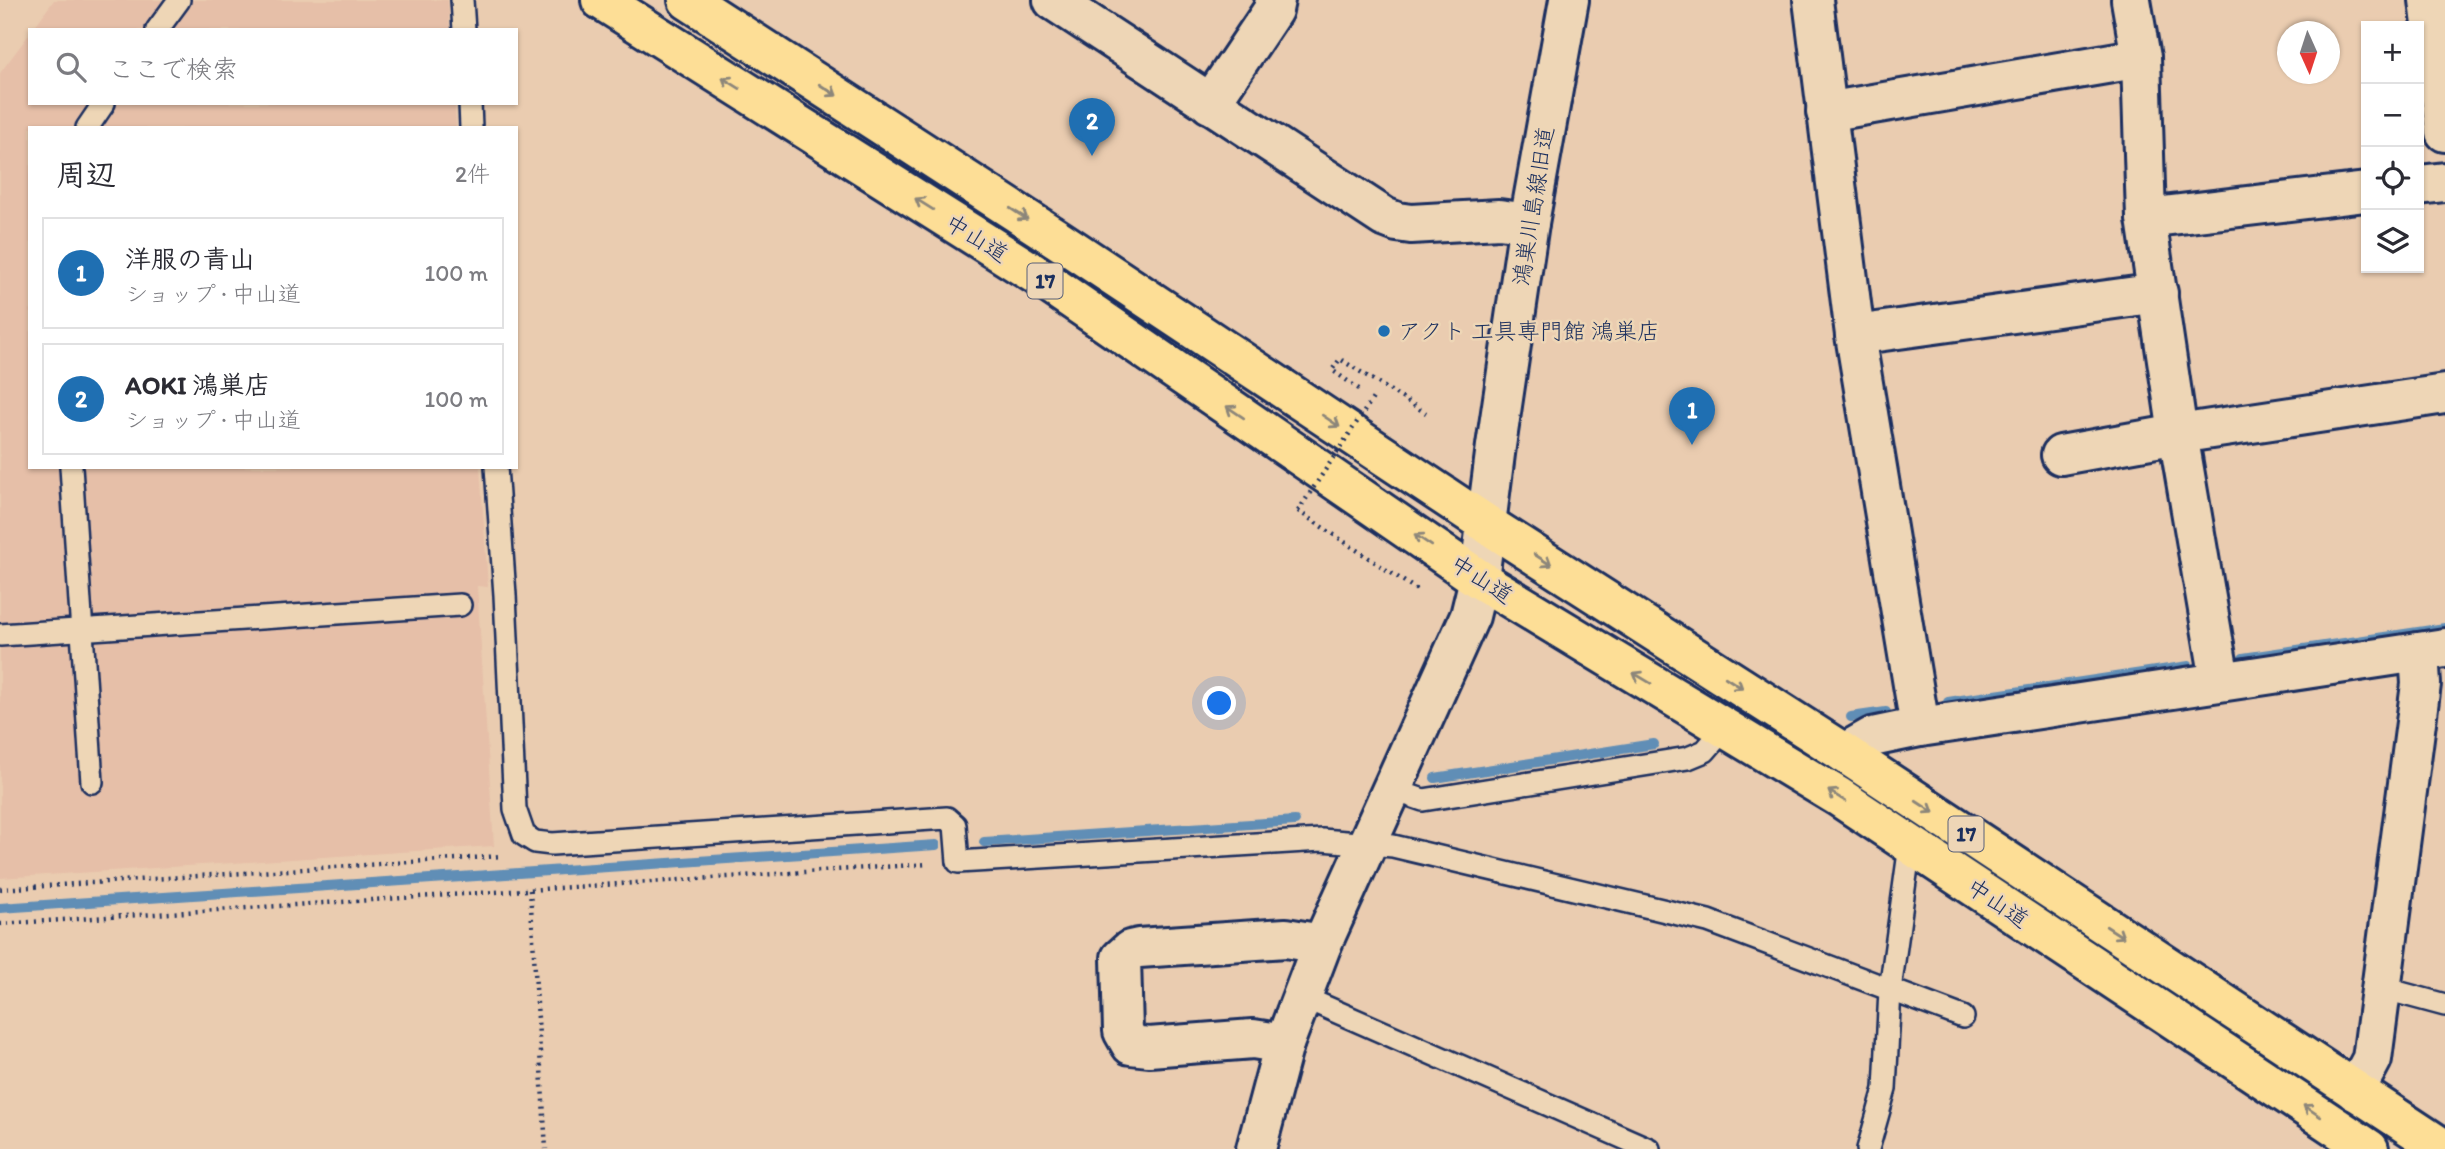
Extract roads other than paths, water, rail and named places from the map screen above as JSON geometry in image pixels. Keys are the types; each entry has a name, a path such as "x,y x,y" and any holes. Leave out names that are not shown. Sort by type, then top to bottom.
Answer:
{"highway":[{"name":"中山道","path":"601,0 1038,276 1479,579 1839,797 2369,1149"},
{"name":"中山道","path":"688,0 1071,247 1485,523 1844,753 2444,1149"}],"street":[{"path":"1053,0 1384,216 1411,224 1499,219 1529,223"},
{"path":"1210,104 1273,10 1275,0"},
{"name":"鴻巣川島線旧道","path":"1256,1149 1284,1044 1322,944 1470,616 1479,579 1529,223 1569,0"},
{"path":"1813,0 1855,335 1920,727"},
{"path":"2131,0 2141,58 2146,218 2178,433 2220,680"},
{"path":"2430,5 2445,132"},
{"path":"1826,112 2141,58"},
{"path":"2424,184 2445,182"},
{"path":"2146,218 2361,193"},
{"path":"1855,335 2158,293"},
{"path":"2061,455 2178,433 2445,394"},
{"path":"1844,753 1872,737 1920,727 2432,650 2421,684 2372,1059 2355,1091"},
{"path":"1284,1044 1253,1039 1149,1047 1131,1045 1123,1031 1122,958 1130,950 1139,948 1286,938 1322,944"}],"lane":[{"path":"158,28 178,0"},
{"path":"462,0 464,28"},
{"path":"88,126 103,105"},
{"path":"470,105 471,126"},
{"path":"71,469 92,782"},
{"path":"496,469 515,809 524,835 535,842 552,844 947,818 955,825 958,862 1322,840 1393,846 1708,920 1963,1017"},
{"path":"0,635 460,605"},
{"path":"1391,789 1423,800 1688,758 1705,751 1725,728"},
{"path":"1868,1149 1885,1089 1890,990 1910,845"},
{"path":"2382,988 2445,1005"},
{"path":"1303,997 1650,1149"}],"waterway":[{"path":"2243,658 2445,628"},
{"path":"1948,702 2189,666"},
{"path":"1851,717 1886,712"},
{"path":"1435,778 1654,744"},
{"path":"984,842 1295,821"},
{"path":"0,908 936,845"}],"place":[{"name":"AOKI 鴻巣店","path":"1092,156"},
{"name":"アクト 工具専門館 鴻巣店","path":"1384,331"},
{"name":"洋服の青山","path":"1692,445"}]}
